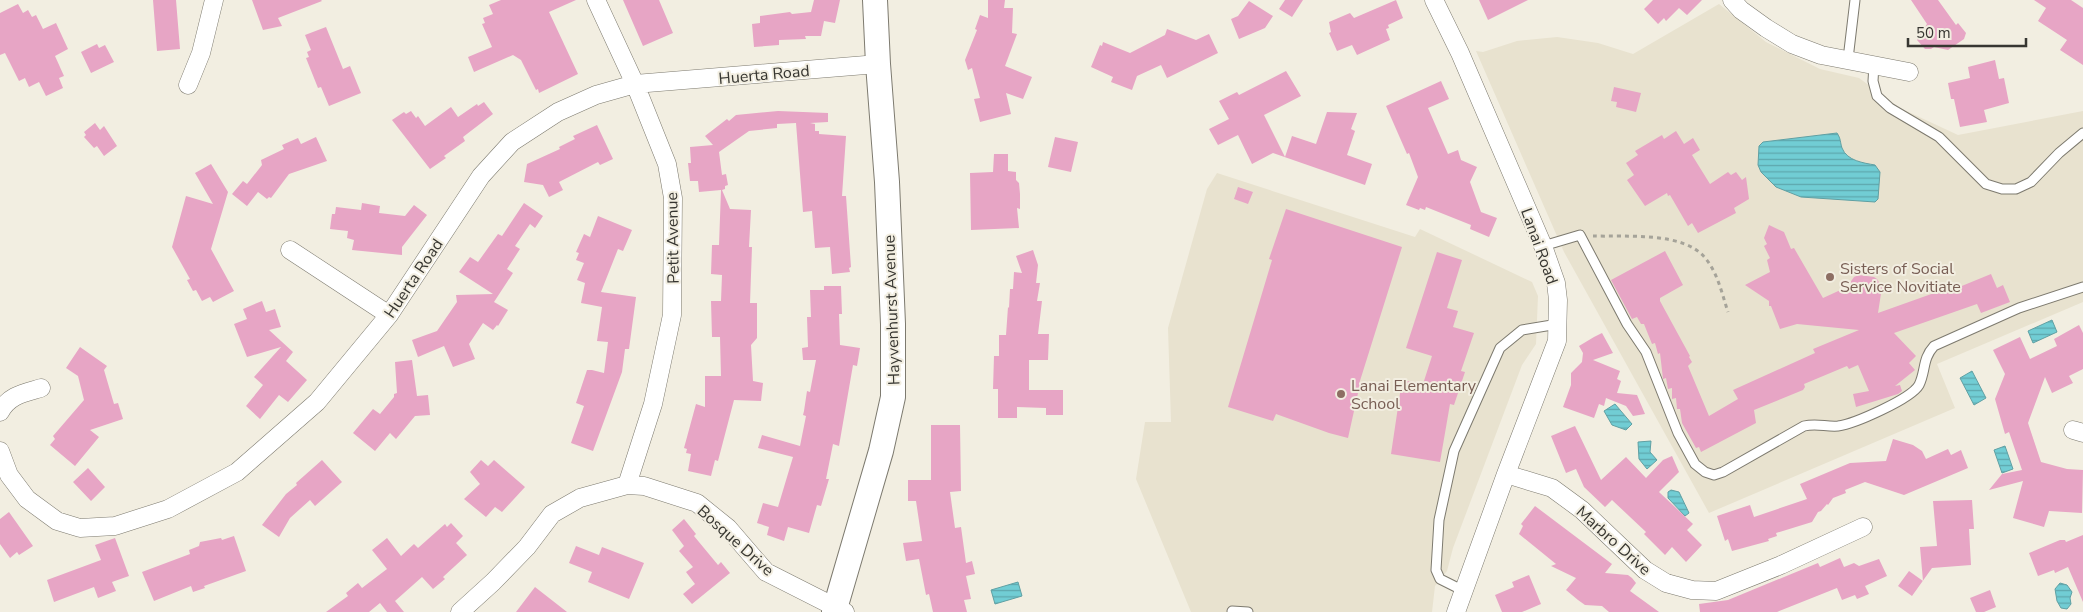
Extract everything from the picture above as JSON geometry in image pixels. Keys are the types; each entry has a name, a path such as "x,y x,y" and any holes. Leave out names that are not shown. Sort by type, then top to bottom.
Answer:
{"main road":[{"name":"Hayvenhurst Avenue","path":"839,610 881,451 893,397 893,324 887,182 875,0"}],"street":[{"path":"188,85 200,53 214,0"},
{"name":"Petit Avenue","path":"596,0 635,84 667,164 672,198 674,275 672,315 660,379 627,486"},
{"name":"Lanai Road","path":"1434,0 1460,53 1543,246 1556,283 1558,300 1557,341 1456,612"},
{"path":"1732,0 1747,14 1792,44 1821,55 1908,72"},
{"name":"Huerta Road","path":"0,451 9,475 28,499 57,521 80,528 115,526 168,509 237,472 317,402 389,315 481,176 512,142 558,112 596,95 635,84 878,64"},
{"path":"290,250 389,315"},
{"path":"0,412 4,404 17,395 41,388"},
{"name":"Marbro Drive","path":"1506,474 1552,488 1582,510 1645,570 1666,583 1692,590 1716,592 1781,565 1863,527"},
{"name":"Bosque Drive","path":"460,612 527,547 552,514 580,498 627,486 644,486 697,503 728,528 766,572 839,610"}],"lane":[{"path":"1848,59 1855,0"},
{"path":"1874,65 1873,81 1877,96 1890,108 1939,137 1986,184 2002,189 2016,189 2031,182 2058,153 2083,133"},
{"path":"1543,246 1580,235 1627,324 1646,352 1678,433 1696,464 1705,472 1714,475 1723,472 1804,426 1816,424 1836,426 1846,424 1903,399 1919,384 1927,354 1934,346 2019,308 2083,287"},
{"path":"1464,591 1440,579 1436,570 1439,520 1454,450 1500,348 1522,330 1558,324"},
{"path":"1232,610 1248,612"}],"path":[{"path":"1580,235 1664,238 1688,245 1712,266 1720,284 1728,312"}],"shaded area":[{"name":"Sisters of Social Service Novitiate","path":"1719,4 1766,42 1820,69 1859,78 1900,108 1958,135 2083,111 2083,302 1937,364 1955,408 1709,513 1564,252 1476,51 1483,52 1517,41 1557,37 1598,43 1633,54"},
{"name":"Lanai Elementary School","path":"1217,173 1415,237 1420,229 1532,282 1538,296 1536,344 1522,365 1453,548 1447,571 1435,586 1432,612 1191,612 1136,479 1145,422 1171,422 1168,328 1207,189"}],"water":[{"path":"1837,133 1842,148 1848,156 1856,161 1875,165 1880,172 1878,199 1875,202 1801,197 1776,187 1761,172 1758,165 1759,146 1763,142"},
{"path":"2052,320 2057,332 2033,343 2028,331"},
{"path":"1972,371 1986,398 1974,405 1960,378"},
{"path":"1615,404 1632,424 1626,430 1612,425 1604,411"},
{"path":"1651,441 1650,452 1657,460 1647,469 1639,459 1638,442"},
{"path":"2005,446 2013,469 2002,473 1994,450"},
{"path":"1671,490 1679,492 1689,513 1685,516 1668,498 1668,492"},
{"path":"1018,582 1022,596 995,604 991,590"},
{"path":"2060,583 2067,585 2072,592 2071,604 2067,609 2061,608 2057,601 2055,589"}],"building":[{"path":"153,0 176,0 180,49 157,51"},
{"path":"252,0 322,1 278,18 282,26 263,30"},
{"path":"501,0 576,0 549,12 578,74 539,93 521,60 513,55 474,72 468,57 492,47 482,24 485,23 483,18 493,14 489,5"},
{"path":"623,0 659,0 673,33 643,46"},
{"path":"814,0 840,0 835,23 824,21 821,36 805,36 806,39 779,40 779,45 754,47 752,24 760,23 760,16 790,12 792,14 811,12"},
{"path":"988,0 1005,0 1004,8 1013,8 1012,33 1017,34 1005,66 1032,77 1023,99 1006,93 1011,114 980,122 974,99 980,98 972,68 968,70 965,60 977,30 975,29 980,15 988,18"},
{"path":"1285,0 1303,0 1292,17 1279,9"},
{"path":"1396,0 1403,18 1388,25 1389,28 1386,29 1390,40 1357,55 1352,45 1337,51 1329,33 1331,32 1329,22 1350,13 1354,18"},
{"path":"1479,0 1528,0 1488,20"},
{"path":"1653,0 1702,0 1687,15 1679,8 1666,21 1664,18 1658,24 1644,9"},
{"path":"1911,0 1938,0 1956,25 1958,23 1966,33 1964,39 1948,50 1934,47 1925,49 1917,40 1927,24"},
{"path":"2034,0 2071,0 2083,8 2083,65 2060,50 2067,40 2038,21 2046,8"},
{"path":"1249,1 1273,16 1265,28 1239,39 1231,19 1238,16"},
{"path":"18,4 23,13 28,10 32,17 36,15 43,29 56,23 68,49 55,56 64,76 59,78 63,88 46,96 39,82 29,87 25,78 19,81 5,53 0,55 0,13"},
{"path":"326,27 343,69 350,66 361,93 329,106 321,87 318,88 306,58 309,57 307,52 311,50 305,35"},
{"path":"1167,29 1196,40 1209,34 1218,53 1167,78 1161,65 1137,76 1132,90 1111,82 1113,77 1091,67 1103,42 1130,53 1165,35"},
{"path":"97,44 99,48 105,45 114,62 91,73 81,52"},
{"path":"1995,60 1999,79 2004,78 2009,103 1984,110 1987,122 1960,127 1954,99 1951,99 1948,83 1970,78 1968,67"},
{"path":"1286,71 1301,96 1264,115 1285,157 1292,136 1316,144 1327,112 1357,113 1351,129 1355,131 1347,155 1372,164 1365,185 1273,153 1252,164 1238,135 1218,145 1209,129 1229,119 1219,101 1237,92 1239,95"},
{"path":"1441,81 1449,99 1428,108 1448,154 1458,150 1461,160 1477,167 1470,182 1481,212 1497,218 1489,237 1470,229 1471,225 1426,207 1425,210 1420,208 1419,210 1406,205 1418,177 1409,153 1407,154 1386,106"},
{"path":"1614,87 1641,93 1636,112 1616,107 1617,102 1611,101"},
{"path":"484,102 493,114 463,137 465,141 430,169 392,120 404,112 406,114 411,111 416,118 418,116 425,126 451,107 458,117 477,104 478,106"},
{"path":"778,111 828,113 828,122 810,123 815,124 815,131 819,131 819,134 846,136 842,196 846,196 851,267 849,268 850,272 832,274 830,247 815,248 812,211 803,212 796,123 777,124 777,128 749,131 719,152 722,175 726,174 728,185 722,190 730,209 751,210 749,247 752,247 750,303 757,303 757,338 751,345 753,381 763,383 761,401 734,400 718,461 715,460 711,476 688,471 691,454 686,453 687,449 684,448 696,404 705,407 705,376 721,376 720,337 712,337 711,301 721,301 722,275 711,274 712,245 719,245 721,190 699,192 698,181 690,181 688,163 691,163 690,147 713,145 705,136 727,119 729,121 736,115"},
{"path":"95,123 100,130 104,126 117,146 104,156 97,146 94,148 84,137 86,135 84,132"},
{"path":"597,125 613,159 600,165 598,162 559,182 563,190 549,197 543,185 524,182 527,164 560,149 559,147 575,139 573,136"},
{"path":"1676,131 1684,144 1693,138 1700,150 1692,155 1710,184 1728,172 1731,175 1736,172 1742,180 1746,177 1749,199 1734,208 1736,213 1698,233 1692,223 1688,226 1670,195 1668,196 1667,193 1645,206 1627,180 1634,175 1626,163 1638,155 1635,151 1662,135 1664,139"},
{"path":"316,137 327,161 289,174 271,198 267,199 258,192 247,206 232,194 243,181 247,184 262,165 261,160 284,149 282,145 298,138 301,144"},
{"path":"1055,137 1078,142 1071,172 1048,167"},
{"path":"994,154 1008,154 1008,171 1016,172 1020,194 1020,209 1017,208 1019,228 971,230 970,173 993,172"},
{"path":"211,164 228,192 211,249 234,291 213,302 210,297 202,301 196,290 193,291 187,280 190,279 172,247 186,196 213,204 195,173"},
{"path":"1238,187 1253,192 1248,204 1234,199"},
{"path":"362,203 380,206 379,213 405,216 414,205 427,215 402,247 402,255 352,250 354,240 347,238 348,231 330,229 332,214 335,214 336,207 361,210"},
{"path":"524,203 543,216 535,228 530,224 515,246 520,249 507,269 513,273 494,302 508,310 498,326 493,330 483,323 469,344 475,359 453,367 444,346 418,357 412,340 437,331 457,302 456,295 493,294 459,272 470,257 478,262 498,234 502,236"},
{"path":"1286,209 1402,247 1359,384 1348,438 1276,414 1273,421 1228,407 1272,260 1269,259"},
{"path":"598,216 632,230 623,251 618,249 601,292 636,297 629,349 625,349 622,372 593,451 571,443 584,406 576,403 587,370 604,373 608,342 597,341 602,307 581,303 585,283 577,280 584,263 576,260 579,253 576,252 584,234 590,237"},
{"path":"1769,225 1784,232 1791,249 1794,248 1823,298 1847,287 1854,277 1859,275 1874,277 1882,287 1878,313 1951,287 1952,290 1991,274 1997,288 2003,285 2010,302 1981,313 1977,304 1894,333 1916,356 1909,363 1915,370 1895,386 1900,385 1902,391 1898,394 1856,407 1853,394 1869,391 1858,365 1849,369 1847,366 1804,384 1803,390 1754,410 1756,423 1701,452 1699,447 1696,448 1682,423 1680,409 1677,409 1676,398 1672,399 1672,388 1668,389 1666,378 1663,379 1660,353 1658,354 1655,343 1652,344 1644,324 1641,324 1637,317 1632,319 1611,280 1665,251 1683,285 1660,298 1660,301 1690,356 1692,362 1688,366 1709,416 1738,399 1733,390 1815,353 1813,349 1859,330 1797,324 1780,329 1771,306 1769,306 1769,301 1745,285 1770,272 1767,260 1770,258 1764,246 1767,244 1764,238"},
{"path":"1033,250 1038,265 1036,283 1040,283 1037,301 1042,301 1038,334 1049,334 1048,360 1029,360 1029,390 1063,390 1063,415 1046,415 1046,408 1017,407 1017,418 998,418 998,389 993,389 994,356 999,356 999,335 1006,335 1010,289 1013,289 1014,272 1022,273 1016,256"},
{"path":"1437,252 1462,260 1447,308 1458,311 1453,327 1474,333 1461,371 1465,372 1454,405 1450,404 1440,462 1391,454 1402,380 1423,384 1432,356 1406,348"},
{"path":"824,286 841,286 842,314 839,314 840,345 860,348 857,366 853,365 839,446 833,444 826,479 829,479 821,506 817,505 809,533 788,527 784,541 767,535 769,527 757,523 763,503 778,507 793,457 758,448 762,435 800,446 806,416 803,415 807,391 810,392 816,360 803,360 802,348 808,347 807,317 811,317 810,290 824,290"},
{"path":"262,301 266,312 275,309 281,327 269,330 293,352 286,361 307,380 288,402 279,395 260,419 246,406 263,385 254,377 281,347 247,357 234,324 247,319 243,309"},
{"path":"2079,325 2083,333 2083,369 2069,376 2073,383 2052,393 2045,377 2028,423 2041,462 2067,469 2083,470 2082,513 2049,511 2044,527 2013,518 2023,481 1989,490 2002,474 2022,470 2009,432 2005,434 1995,399 2005,374 1993,350 2020,337 2030,359 2057,346 2054,339"},
{"path":"1602,333 1613,353 1593,360 1620,371 1617,379 1621,381 1617,393 1637,395 1645,414 1633,416 1626,406 1606,398 1604,406 1599,404 1594,418 1563,407 1571,385 1571,373 1582,362 1583,353 1579,346"},
{"path":"80,347 107,366 104,370 114,404 118,403 123,419 90,430 99,437 75,466 50,445 55,439 53,436 84,400 78,376 66,368"},
{"path":"412,360 417,396 428,395 430,415 415,416 396,439 390,433 375,451 353,433 373,409 380,414 394,397 394,394 397,393 395,362"},
{"path":"931,425 960,425 961,491 950,492 955,528 961,527 966,563 972,561 975,574 966,576 971,599 964,600 967,612 933,612 929,594 926,595 919,559 906,561 903,543 922,541 916,501 908,501 908,480 931,480"},
{"path":"1575,426 1601,480 1626,457 1646,478 1663,460 1672,456 1679,472 1659,492 1693,524 1687,530 1702,545 1686,562 1672,547 1665,555 1644,534 1646,532 1612,500 1605,507 1584,487 1576,469 1566,473 1551,436"},
{"path":"1893,439 1913,445 1922,451 1926,459 1948,449 1951,455 1961,450 1968,468 1904,495 1865,482 1845,490 1846,493 1833,498 1828,505 1818,512 1812,522 1776,533 1777,536 1768,539 1769,541 1732,551 1728,539 1725,541 1717,516 1750,505 1754,517 1807,499 1800,484 1850,463 1886,461"},
{"path":"322,460 342,482 315,506 310,500 290,518 279,537 262,525 286,494 297,485 296,483"},
{"path":"481,460 488,466 494,460 525,487 502,512 495,507 486,517 464,499 480,484 470,472"},
{"path":"88,468 105,487 91,501 73,482"},
{"path":"1972,500 1974,529 1969,529 1971,565 1932,568 1923,581 1920,547 1937,546 1933,501"},
{"path":"1535,506 1612,564 1605,573 1628,575 1632,578 1636,583 1630,591 1659,612 1609,612 1602,606 1585,605 1566,590 1576,578 1551,566 1556,564 1519,534 1523,526 1521,524"},
{"path":"9,512 33,546 19,555 17,552 10,558 0,544 0,519"},
{"path":"684,519 696,534 694,536 718,565 721,562 730,573 692,604 683,594 695,584 686,572 693,567 679,551 684,546 672,530"},
{"path":"451,523 463,536 456,543 467,555 433,589 422,577 395,601 404,612 387,612 380,603 369,612 326,612 348,596 346,593 358,583 362,588 387,569 372,550 387,538 401,556 414,544 418,548 445,524 447,527"},
{"path":"2083,535 2083,602 2068,567 2055,573 2054,570 2038,576 2029,553 2060,540 2065,540 2066,542"},
{"path":"234,536 246,571 204,586 205,588 193,592 191,586 154,601 142,572 190,554 189,550 199,546 200,542 221,538 222,540"},
{"path":"115,538 129,576 112,582 116,591 98,598 94,587 54,602 47,580 101,560 95,545"},
{"path":"576,546 599,555 602,547 644,563 629,599 588,582 592,572 569,563"},
{"path":"1840,558 1844,567 1854,563 1859,566 1879,559 1887,576 1865,586 1869,594 1857,599 1855,595 1842,600 1837,588 1777,612 1700,612 1699,604 1728,600 1818,563 1820,567"},
{"path":"1909,571 1923,581 1912,596 1898,586"},
{"path":"1529,575 1541,604 1522,612 1502,612 1495,595 1514,587 1512,582"},
{"path":"535,587 567,612 516,612"},
{"path":"1990,590 1996,607 1984,612 1976,612 1970,598"}],"place":[{"name":"Sisters of Social Service Novitiate","path":"1830,277"},
{"name":"Lanai Elementary School","path":"1341,394"}]}
